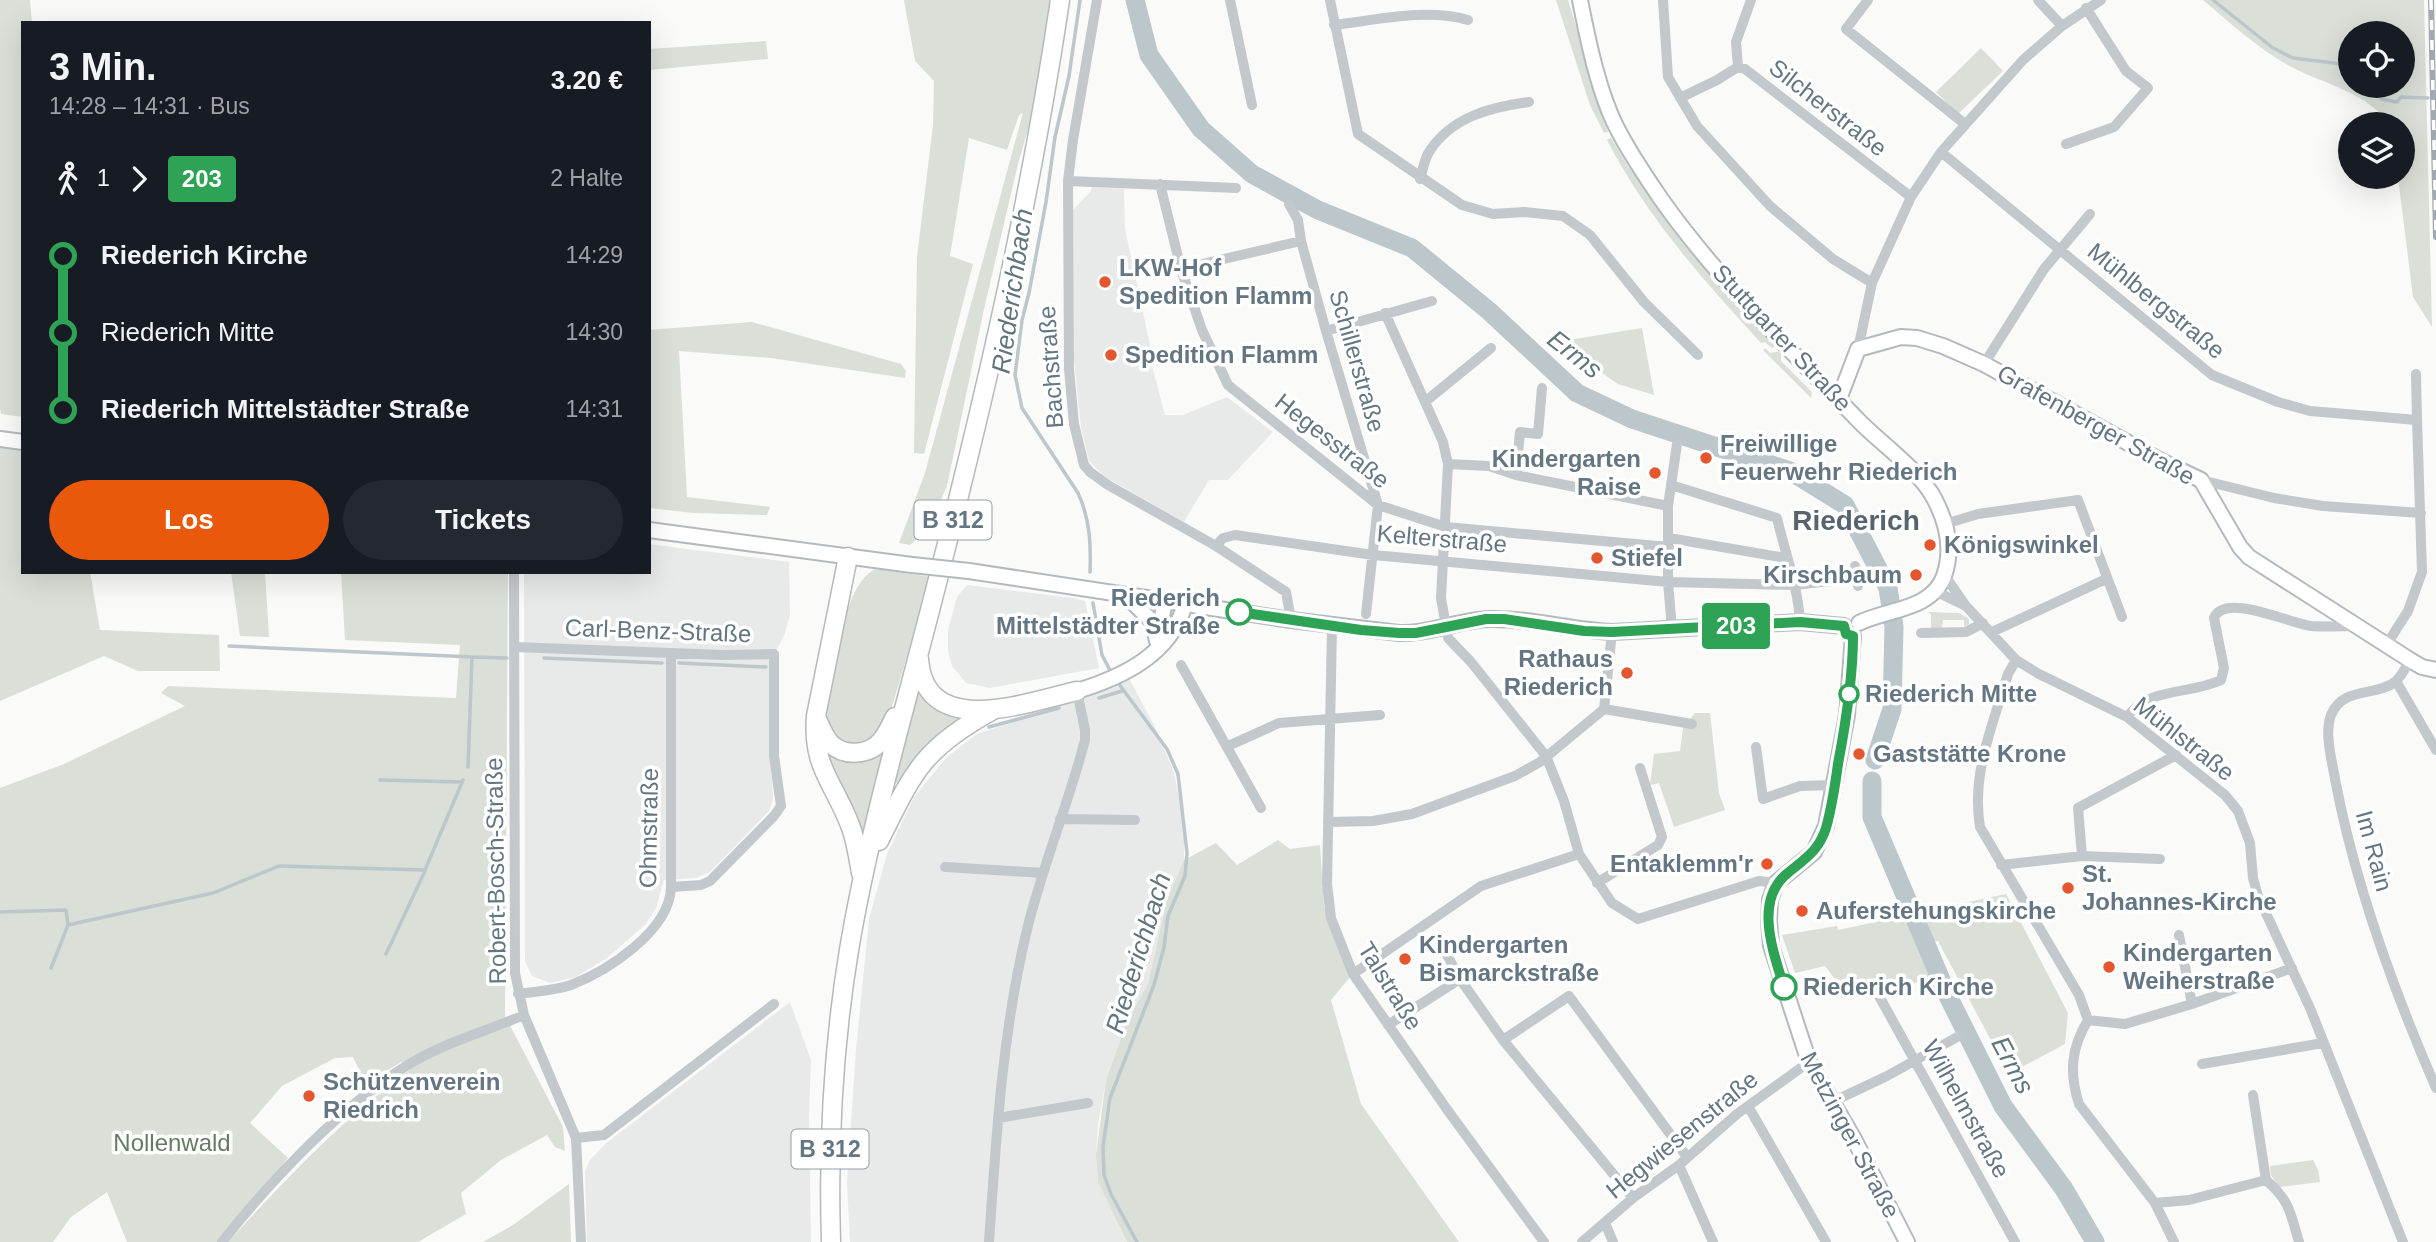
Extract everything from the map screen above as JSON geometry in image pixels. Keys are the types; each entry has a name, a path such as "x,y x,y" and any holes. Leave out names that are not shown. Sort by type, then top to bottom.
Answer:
{"highway":[{"name":"B 312","path":"831,1242 830,1164 836,1057 849,951 864,875 977,424 1011,274 1041,122 1060,0"},
{"path":"848,557 814,738 817,753 850,825 864,875"},
{"path":"919,652 921,673 935,698 948,707 993,710 1077,691"},
{"path":"816,716 830,743 840,750 862,752 875,747 883,740 909,690"},
{"path":"864,875 902,793 918,766 942,741 993,710"}],"street":[{"name":"Bachstraße","path":"1097,0 1076,117 1068,181 1069,369 1074,424 1084,465 1108,485 1216,546 1286,592 1291,620"},
{"path":"1230,0 1252,105"},
{"path":"1330,0 1358,134 1420,179 1462,205 1493,214 1524,212 1563,216 1590,235 1644,302 1698,355"},
{"name":"Stuttgarter Straße","path":"1580,0 1597,71 1618,130 1640,167 1685,230 1728,281 1934,498 1948,538 1947,561 1939,584"},
{"path":"1663,0 1668,77 1698,126 1770,206 1833,259 1872,283"},
{"path":"1738,67 1736,42 1751,0"},
{"path":"1868,0 1846,29 1965,124"},
{"path":"2038,0 2062,26"},
{"path":"1839,399 1858,349 1872,283 1911,197 1941,152 2023,60 2062,26 2101,0"},
{"path":"2066,144 2114,127 2148,88 2126,71 2086,8"},
{"path":"1334,24 1429,15 1452,15 1468,20"},
{"name":"Silcherstraße","path":"1679,98 1738,67 1754,76 1911,197"},
{"path":"1420,179 1428,153 1455,125 1496,106 1529,102"},
{"name":"Mühlbergstraße","path":"1941,152 2203,367 2223,380 2278,402 2310,411 2417,420"},
{"path":"1068,181 1236,188"},
{"name":"Hegesstraße","path":"1160,184 1181,269 1202,330 1228,385 1378,505 1446,527 1669,543 1786,558"},
{"name":"Schillerstraße","path":"1289,204 1298,220 1301,241 1326,331 1378,505 1366,614"},
{"path":"1984,364 2044,269 2090,214"},
{"path":"1181,269 1301,241"},
{"path":"1326,331 1432,300"},
{"path":"1385,313 1426,401 1443,442 1448,464 1441,598 1448,638 1471,662 1546,756 1564,802 1579,855 1612,902 1638,919 1759,881 1776,883 1814,852 1826,826 1835,786 1847,715 1852,628"},
{"name":"Grafenberger Straße","path":"1858,349 1901,337 1917,338 1944,346 1984,364 2161,461 2201,480 2240,547 2249,557 2410,660 2422,667 2436,670"},
{"path":"1426,401 1491,348"},
{"path":"2386,644 2408,611 2422,572 2416,374"},
{"path":"1516,475 1520,432 1538,434 1542,388"},
{"path":"0,439 21,442"},
{"path":"1672,629 1668,582 1668,506 1677,444"},
{"path":"1448,464 1489,466 1516,475 1668,506"},
{"path":"2201,480 2274,498 2323,506 2421,513"},
{"path":"1671,485 1777,518 1786,558 1799,595 1800,622"},
{"path":"1945,524 1978,514 2078,500 2122,617"},
{"path":"651,530 970,571 1332,626 1416,633 1486,619 1612,632 1800,622 1852,628 1873,616 1918,603 1939,584"},
{"name":"Kelterstraße","path":"1216,546 1223,538 1235,535 1373,555 1668,582 1795,585 1857,582 1855,566"},
{"name":"Robert-Bosch-Straße","path":"514,574 514,939 518,995 576,1138 581,1242"},
{"path":"1992,632 2106,579"},
{"name":"Mühlstraße","path":"1939,584 1956,590 1966,606"},
{"name":"Mühlstraße","path":"1939,584 1966,606 2016,660 2127,718 2225,795 2238,811 2250,843 2253,878 2258,896 2292,968 2403,1242"},
{"path":"1124,594 1149,615 1157,640"},
{"path":"1149,656 1157,640 1165,601"},
{"path":"989,1242 998,1118 1021,957 1043,873 1084,740 1085,730 1077,691 1104,682 1149,656 1172,634 1185,604"},
{"path":"2127,718 2134,709 2153,698 2221,680 2224,668 2214,618 2216,612 2222,608 2241,608 2310,626 2355,626"},
{"path":"1921,633 1966,632 1983,623"},
{"name":"Talstraße","path":"1332,626 1327,884 1338,941 1353,974 1544,1242"},
{"path":"1328,822 1373,821 1412,814 1530,769 1604,709 1612,632"},
{"name":"Carl-Benz-Straße","path":"515,648 671,654 774,654 774,756 781,806 710,881 701,885 671,887"},
{"name":"Ohmstraße","path":"518,995 569,986 617,961 653,928 667,903 671,887 671,654"},
{"path":"2016,660 2008,674 1978,782 1980,827 2079,995 2088,1020 2074,1048 2073,1087 2079,1104 2155,1203 2174,1242"},
{"path":"2410,660 2396,681 2436,750"},
{"path":"1181,666 1261,808"},
{"name":"Im Rain","path":"2396,681 2357,693 2340,703 2330,717 2329,739 2340,804 2363,894 2401,1004 2436,1088"},
{"path":"1604,709 1692,724"},
{"path":"1228,746 1279,723 1380,715"},
{"path":"1756,747 1763,799 1800,786 1835,786"},
{"path":"2082,856 2078,808 2176,755"},
{"path":"1597,883 1658,845 1661,837 1640,768"},
{"path":"1060,819 1135,820"},
{"path":"1353,974 1481,886 1579,855"},
{"path":"2001,865 2082,856 2160,859"},
{"path":"946,867 1043,873"},
{"name":"Metzinger Straße","path":"1776,883 1769,902 1772,946 1809,1062 1907,1242"},
{"path":"2179,935 2192,1004"},
{"path":"1439,940 1460,979 1503,1040 1633,1198"},
{"path":"2088,1020 2125,1024 2192,1004 2292,968"},
{"path":"1388,1025 1460,979"},
{"path":"1503,1040 1569,996 1683,1161 1713,1242"},
{"name":"Wilhelmstraße","path":"1879,996 2015,1242"},
{"path":"576,1138 604,1135 775,1004"},
{"path":"222,1242 308,1147 366,1093 413,1062 524,1015"},
{"path":"1832,1101 1916,1061 1959,1035"},
{"path":"2202,1064 2323,1043"},
{"name":"Hegwiesenstraße","path":"1582,1242 1748,1105 1809,1062"},
{"path":"2253,1095 2266,1180 2288,1203 2299,1242"},
{"path":"998,1118 1088,1103"},
{"path":"1748,1105 1826,1242"},
{"path":"2155,1203 2189,1200 2266,1180"},
{"path":"1605,1223 1613,1242"}],"shaded area":[{"name":"Spedition Flamm","path":"1092,187 1124,189 1125,229 1151,349 1148,351 1165,415 1183,415 1227,397 1273,432 1228,480 1209,480 1184,522 1104,476 1089,461 1081,428 1074,359 1073,210"},
{"path":"651,544 789,562 790,615 784,636 769,664 773,800 769,811 710,872 696,878 664,880 656,908 646,924 607,958 576,977 550,983 532,976 525,961 524,574 651,574"},
{"path":"967,585 1085,601 1099,668 990,688 966,683 952,666 948,651 948,630 957,597"},
{"path":"1129,678 1157,731 1174,773 1184,824 1184,860 1167,899 1148,984 1127,1021 1106,1080 1098,1125 1098,1182 1127,1242 850,1242 847,1183 856,1049 869,919 887,854 914,797 947,757 977,734 1038,714"},
{"path":"790,1002 811,1060 811,1242 587,1242 585,1171 590,1160 605,1144"}],"green space":[{"path":"0,0 30,0 32,21 21,21 21,417 1,414"},
{"path":"904,0 1052,0 1036,100 984,309 947,486 928,528 910,545 899,543 925,473 1023,113 1019,115 1007,150 969,138 950,256 973,264 924,454 914,453 917,257 933,125 934,81 915,61"},
{"path":"1556,0 1568,0 1608,132 1604,133 1590,105"},
{"path":"2203,0 2424,0 2432,327 2413,297 2400,189 2415,189 2415,112 2379,112 2360,98 2415,98 2415,21 2338,21 2338,87 2293,68 2246,36"},
{"path":"766,41 768,59 651,70 651,49"},
{"path":"1981,48 2003,71 1958,114 1936,92"},
{"path":"1611,138 1628,166 1706,269 1778,346 1772,348 1765,342 1761,343 1677,246 1622,168 1607,140"},
{"path":"752,322 901,364 906,371 905,378 771,358 679,351 687,497 770,507 767,515 694,513 651,508 651,330"},
{"path":"1642,328 1654,395 1618,384 1557,342"},
{"path":"1765,348 1770,353 1781,351 1781,361 1812,392 1811,398 1763,350"},
{"path":"0,445 21,448 21,574 90,574 100,630 219,635 220,671 138,671 104,656 0,701"},
{"path":"876,569 931,577 889,716 872,741 849,747 828,731 824,720 834,661 846,614 864,578"},
{"path":"231,574 265,574 269,637 240,636"},
{"name":"Nollenwald","path":"341,574 508,574 505,1016 563,1127 565,1151 555,1147 547,1135 501,1160 461,1193 466,1214 418,1242 228,1242 338,1129 411,1069 401,1062 366,1084 353,1057 335,1058 282,1086 250,1123 288,1158 220,1242 127,1242 107,1192 71,1217 53,1242 0,1242 0,788 64,764 185,706 161,693 168,686 456,698 460,645 345,640"},
{"path":"1927,612 1959,613 1969,619 1969,624 1964,627 1964,620 1943,620 1942,628 1931,628 1931,614"},
{"path":"917,685 966,715 900,784 895,783 900,753"},
{"path":"1695,713 1710,713 1719,793 1725,810 1674,827 1659,783 1650,785 1654,754 1680,751 1683,728"},
{"path":"821,742 883,749 864,842"},
{"path":"1278,840 1290,849 1320,845 1324,906 1350,977 1331,1000 1361,1104 1459,1242 1127,1242 1098,1182 1096,1155 1106,1080 1127,1021 1148,984 1167,899 1184,860 1216,843 1237,865"},
{"path":"2006,894 2068,1013 2065,1044 2009,1074 1938,941 1921,945 1935,977 1877,995 1871,982 1844,991 1825,966 1795,973 1782,935 1837,926 1838,930"},
{"path":"2313,1160 2320,1182 2279,1187 2271,1175 2270,1166"},
{"path":"569,1184 571,1242 483,1242 513,1225"}],"waterway":[{"name":"Riederichbach","path":"1080,0 1069,76 1055,137 1046,202 1022,320 1015,375 1022,408 1082,503 1089,532 1090,572"},
{"name":"Erms","path":"1135,0 1149,55 1201,129 1252,174 1318,210 1412,248 1489,311 1577,393 1632,419 1790,471 1845,505 1888,588 1894,627 1892,709 1875,760"},
{"path":"2213,0 2273,48 2293,58 2338,64"},
{"path":"2380,98 2397,102 2400,98"},
{"path":"2415,98 2428,98"},
{"name":"Riederichbach","path":"1093,603 1102,655 1112,674"},
{"path":"229,646 472,657"},
{"path":"468,767 472,657 507,658"},
{"path":"544,658 662,663"},
{"path":"679,663 766,667"},
{"name":"Riederichbach","path":"1116,680 1167,749 1178,774 1187,853 1185,876 1168,916 1164,947 1154,985 1110,1098 1103,1147 1104,1175 1111,1194 1137,1242"},
{"path":"1099,698 1122,691"},
{"path":"989,727 1059,708"},
{"path":"380,780 462,782"},
{"path":"51,968 68,925 213,893 279,866 425,870 463,780"},
{"name":"Erms","path":"1872,781 1872,817 1947,994 2003,1106 2064,1189 2095,1242"},
{"path":"386,954 425,871"},
{"path":"0,912 66,910 68,925"}],"railway":[{"path":"2431,0 2436,237"}],"bus line":[{"name":"203","path":"1239,612 1361,630 1416,633 1486,619 1612,632 1800,622 1844,626 1846,634 1853,636 1851,681 1833,800 1826,826 1819,846 1776,883 1770,900 1772,946 1784,987"}],"place":[{"name":"LKW-Hof Spedition Flamm","path":"1105,282"},
{"name":"Spedition Flamm","path":"1111,355"},
{"name":"Freiwillige Feuerwehr Riederich","path":"1706,458"},
{"name":"Kindergarten Raise","path":"1655,473"},
{"name":"Königswinkel","path":"1930,545"},
{"name":"Stiefel","path":"1597,558"},
{"name":"Kirschbaum","path":"1916,575"},
{"name":"Riederich Mittelstädter Straße","path":"1239,612"},
{"name":"Rathaus Riederich","path":"1627,673"},
{"name":"Riederich Mitte","path":"1849,694"},
{"name":"Gaststätte Krone","path":"1859,754"},
{"name":"Entaklemm'r","path":"1767,864"},
{"name":"St. Johannes-Kirche","path":"2068,888"},
{"name":"Auferstehungskirche","path":"1802,911"},
{"name":"Kindergarten Bismarckstraße","path":"1405,959"},
{"name":"Kindergarten Weiherstraße","path":"2109,967"},
{"name":"Riederich Kirche","path":"1784,987"},
{"name":"Schützenverein Riedrich","path":"309,1096"}],"district":[{"name":"Riederich","path":"1856,520"}]}
